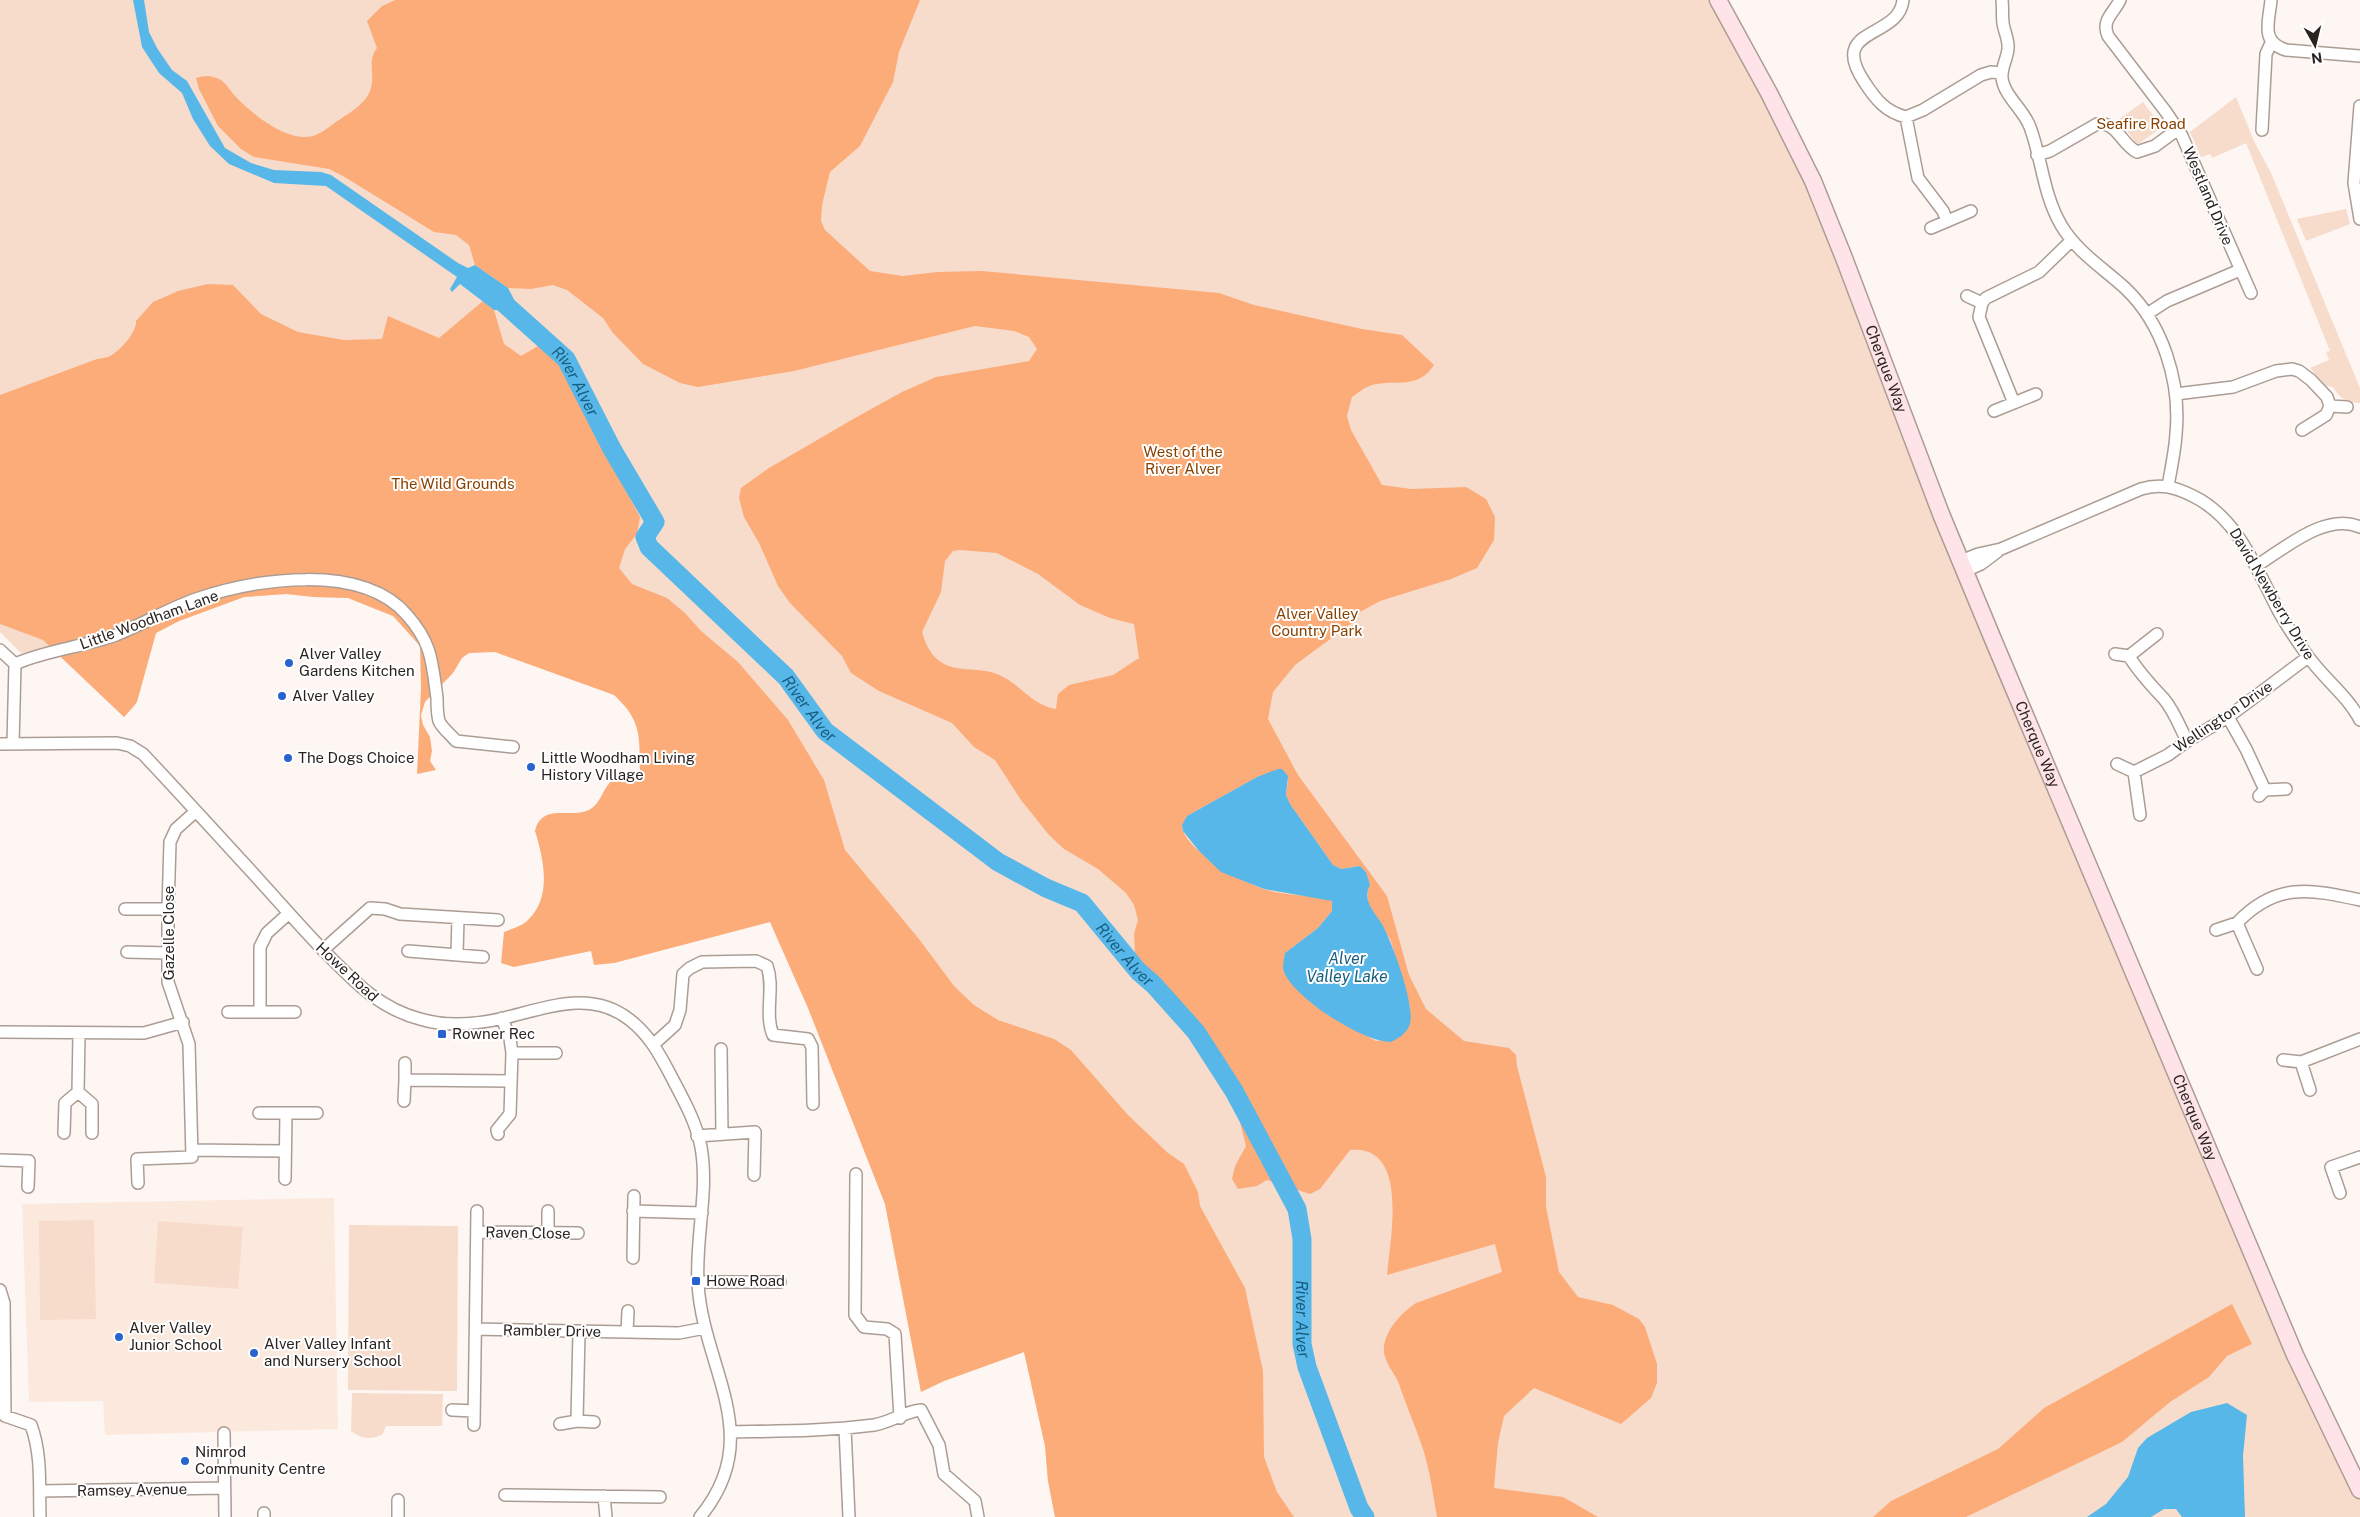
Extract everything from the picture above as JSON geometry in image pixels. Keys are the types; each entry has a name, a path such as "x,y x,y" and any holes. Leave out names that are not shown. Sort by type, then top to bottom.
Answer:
{"street":[{"name":"Cherque Way","path":"1718,0 1769,93 1813,181 1963,566 2295,1355 2360,1490"},
{"path":"1903,0 1899,14 1863,39 1853,51 1852,58 1856,70 1878,101 1895,114 1906,117 1923,110 1981,75 1991,72 2002,73"},
{"path":"2002,0 2003,24 2008,45 2002,73 2005,88 2026,117 2052,208 2071,240 2084,255 2123,287 2147,314 2163,345 2176,394 2176,434 2168,486"},
{"name":"Westland Drive","path":"2120,0 2107,20 2106,31 2108,36 2178,129 2250,293"},
{"path":"2262,130 2266,54 2271,43 2269,37 2271,0"},
{"path":"2271,43 2286,50 2360,56"},
{"path":"2360,106 2354,182 2360,219"},
{"path":"1906,117 1918,178 1947,221"},
{"path":"2037,155 2050,151 2097,124 2103,123 2112,126 2124,142 2137,152 2155,146 2178,129"},
{"path":"1931,228 1971,211"},
{"path":"2014,403 1979,317 1982,303 1986,298 2039,272 2071,240"},
{"path":"2147,314 2167,301 2240,270"},
{"path":"1967,296 1982,303"},
{"path":"2176,394 2233,387 2276,371 2292,369 2299,371 2311,380 2327,397 2330,406 2326,415 2302,430"},
{"path":"1994,411 2036,394"},
{"path":"2330,406 2347,407"},
{"name":"David Newberry Drive","path":"1963,566 1978,554 2001,549 2141,489 2151,486 2168,486 2185,492 2215,509 2236,532 2279,611 2308,657 2358,714"},
{"path":"2256,566 2323,526 2347,522 2360,527"},
{"name":"Little Woodham Lane","path":"15,664 32,656 70,649 115,635 195,599 254,584 301,578 340,581 391,600 416,626 431,652 440,722 456,741 513,747"},
{"path":"2115,654 2129,656 2157,634"},
{"path":"0,650 15,664 12,744"},
{"path":"2129,656 2140,675 2164,700 2173,713 2187,741"},
{"name":"Wellington Drive","path":"2134,772 2168,755 2187,741 2228,717 2308,657"},
{"path":"2228,717 2246,750 2262,793 2286,789"},
{"name":"Howe Road","path":"0,744 117,743 130,746 143,754 323,950 364,991 398,1012 422,1020 441,1023 464,1023 502,1018 546,1006 569,1003 592,1004 611,1009 627,1017 654,1044 687,1104 701,1147 702,1213 698,1282 705,1328 725,1391 731,1432 729,1458 723,1478 715,1496 700,1517"},
{"path":"2117,764 2134,772 2140,815"},
{"name":"Gazelle Close","path":"192,1150 189,1044 168,982 168,909 170,842 176,829 195,812"},
{"path":"2216,930 2237,923 2249,911 2265,900 2294,891 2322,891 2360,900"},
{"path":"125,908 168,909"},
{"path":"323,950 370,908 385,909 400,914 498,920"},
{"path":"260,1012 260,947 267,933 288,914"},
{"path":"457,955 458,918"},
{"path":"2237,923 2257,969"},
{"path":"408,951 483,957"},
{"path":"127,952 168,953"},
{"path":"654,1044 675,1025 680,1010 683,974 690,968 702,962 756,961 767,966 771,975 769,1026 773,1034 808,1039 812,1047 813,1104"},
{"path":"228,1012 296,1012"},
{"path":"498,1134 497,1130 510,1114 512,1053 510,1039 502,1018"},
{"path":"0,1032 144,1034 183,1022"},
{"path":"64,1133 65,1103 78,1092 79,1034"},
{"path":"2283,1060 2301,1062 2360,1039"},
{"path":"721,1050 722,1134"},
{"path":"512,1053 556,1053"},
{"path":"2301,1062 2310,1090"},
{"path":"404,1101 405,1063"},
{"path":"405,1080 510,1081"},
{"path":"78,1092 92,1104 92,1133"},
{"path":"259,1113 317,1113"},
{"path":"285,1179 286,1113"},
{"path":"697,1136 755,1132 754,1175"},
{"path":"138,1183 137,1159 192,1158 192,1150 285,1151"},
{"path":"2327,1156 2340,1194"},
{"path":"2331,1167 2360,1158"},
{"path":"0,1160 29,1161 28,1187"},
{"path":"856,1174 855,1315 864,1327 887,1329 894,1334 900,1418"},
{"path":"633,1258 634,1196"},
{"path":"548,1210 548,1233"},
{"name":"Raven Close","path":"474,1425 477,1211"},
{"path":"633,1211 702,1213"},
{"name":"Raven Close","path":"477,1232 578,1233"},
{"path":"698,1282 780,1282"},
{"path":"0,1290 4,1303 5,1416 31,1425 39,1449 40,1517"},
{"path":"627,1332 628,1311"},
{"name":"Rambler Drive","path":"476,1329 679,1333 705,1328"},
{"path":"577,1421 579,1332"},
{"path":"452,1410 474,1410"},
{"path":"731,1432 846,1428 883,1423 900,1418 912,1410 921,1410 939,1444 944,1474 974,1501 978,1517"},
{"path":"560,1424 577,1421 594,1422"},
{"path":"846,1428 847,1516"},
{"path":"224,1433 225,1517"},
{"name":"Ramsey Avenue","path":"40,1491 224,1488"},
{"path":"505,1496 660,1497"},
{"path":"604,1496 606,1517"},
{"path":"398,1500 398,1517"}],"shaded area":[{"name":"Alver Valley Junior School","path":"334,1198 338,1429 105,1435 103,1401 29,1402 22,1204"}],"green space":[{"name":"Alver Valley Country Park","path":"0,0 1714,0 1769,93 1941,514 2340,1450 2360,1501 2360,1517 1055,1517 1048,1481 1045,1446 1024,1352 944,1381 921,1392 885,1204 808,1008 770,922 614,963 682,632 393,616 348,598 287,594 244,597 179,621 156,633 135,706 124,717 51,648 21,653 0,632"},
{"name":"West of the River Alver","path":"395,0 920,0 899,52 893,82 860,146 830,172 822,205 821,221 825,230 870,271 903,276 937,272 982,271 1219,293 1254,305 1362,329 1402,335 1434,365 1428,373 1414,381 1372,385 1352,397 1347,416 1351,430 1382,485 1411,489 1466,487 1486,499 1495,517 1494,540 1477,568 1451,579 1380,601 1360,612 1352,623 1295,665 1273,692 1268,719 1298,775 1387,896 1409,975 1426,1009 1464,1041 1509,1048 1516,1055 1517,1066 1546,1177 1546,1207 1559,1272 1578,1297 1613,1305 1639,1319 1645,1327 1657,1364 1657,1383 1651,1398 1621,1424 1534,1388 1504,1416 1498,1443 1494,1488 1563,1497 1598,1517 1437,1517 1423,1449 1399,1384 1385,1357 1384,1346 1389,1331 1394,1324 1404,1312 1416,1303 1502,1272 1495,1244 1387,1275 1391,1239 1392,1197 1389,1177 1382,1162 1369,1152 1350,1150 1320,1189 1310,1194 1267,1180 1257,1186 1238,1189 1232,1179 1235,1166 1246,1146 1225,1063 1208,1037 1135,955 1134,934 1138,920 1134,905 1126,893 1098,869 1064,849 1049,835 1021,800 995,760 974,747 952,723 879,691 851,673 842,656 790,603 778,586 759,543 744,517 739,498 741,488 769,468 902,392 936,377 1029,361 1037,349 1029,337 1014,331 975,326 794,371 698,387 680,383 643,364 613,333 603,318 567,290 553,285 531,289 508,288 475,265 469,245 456,235 434,232 329,169 254,157 241,149 218,126 199,89 196,78 208,76 221,80 243,104 261,119 271,126 293,135 303,137 316,135 353,110 362,103 371,88 372,58 377,48 367,21 382,6","holes":["953,551 997,553 1038,574 1080,605 1110,618 1134,624 1139,658 1113,675 1069,685 1058,694 1056,709 1047,707 1032,699 997,674 982,670 950,667 943,664 932,653 922,632 941,592 945,561","1257,777 1288,781 1286,795 1290,804 1333,865 1341,869 1359,866 1366,872 1368,903 1391,941 1410,1007 1409,1026 1398,1038 1376,1041 1328,1015 1318,1007 1285,953 1318,928 1332,911 1332,901 1280,893 1254,885 1230,873 1206,857 1188,839 1183,831 1183,825 1187,816"]},
{"path":"2236,97 2254,141 2271,173 2360,388 2360,403 2348,401 2341,397 2333,387 2326,386 2310,368 2329,360 2326,352 2330,351 2246,143 2212,158 2210,154 2201,157 2190,132"},
{"name":"Seafire Road","path":"2143,102 2162,127 2137,145 2119,119"},
{"path":"2346,209 2350,224 2306,241 2297,219"},
{"name":"The Wild Grounds","path":"208,284 233,285 261,314 298,332 344,340 382,339 388,316 439,338 483,301 494,310 504,344 521,356 538,346 557,362 640,517 637,534 625,549 619,568 632,584 667,598 685,613 701,631 738,662 788,720 824,780 845,850 919,939 954,986 974,1005 998,1020 1054,1039 1071,1050 1128,1115 1168,1153 1184,1164 1198,1192 1200,1206 1245,1288 1263,1371 1264,1457 1277,1492 1294,1517 1055,1517 1048,1481 1045,1446 1024,1352 944,1381 921,1392 885,1204 808,1008 770,922 614,963 594,965 591,951 514,967 501,963 504,932 520,926 536,911 543,889 543,866 535,831 539,822 550,814 589,810 597,803 606,787 613,780 623,776 640,774 639,740 635,722 614,695 495,652 469,653 462,658 453,673 425,702 421,715 423,725 430,737 432,751 430,761 436,770 417,774 421,688 420,646 393,616 348,598 286,594 244,597 179,621 156,633 137,702 124,717 43,640 0,624 0,395 97,359 110,356 127,341 134,330 136,321 153,302 178,291"},
{"path":"94,1220 96,1319 40,1320 39,1221"},
{"path":"158,1221 243,1227 238,1289 154,1283"},
{"path":"349,1225 458,1226 457,1391 348,1390"},
{"path":"2232,1304 2252,1344 2227,1356 2209,1377 2170,1402 2122,1442 1966,1517 1873,1517 1891,1501 1998,1449 2044,1408"},
{"path":"352,1393 443,1394 442,1426 386,1426 382,1435 373,1438 358,1436 351,1431"}],"water":[{"path":"133,0 144,0 149,32 157,48 172,70 187,81 225,148 251,163 274,170 321,172 331,175 458,263 468,268 475,265 508,288 519,309 515,318 501,310 494,310 460,284 452,292 450,289 457,277 326,186 274,183 229,164 210,146 193,119 182,93 159,73 142,47"},
{"name":"Alver Valley Lake","path":"1282,769 1288,776 1286,795 1290,804 1333,865 1341,869 1360,866 1366,872 1370,885 1367,896 1368,902 1383,926 1392,947 1402,975 1411,1015 1407,1030 1391,1042 1364,1035 1331,1017 1301,994 1284,972 1285,953 1318,928 1332,911 1332,901 1264,889 1221,872 1199,851 1183,831 1182,825 1187,816 1257,777"},
{"path":"2227,1403 2247,1415 2243,1456 2245,1517 2182,1517 2176,1509 2164,1509 2151,1517 2087,1517 2106,1504 2128,1477 2138,1448 2147,1438 2191,1412"}],"waterway":[{"name":"River Alver","path":"498,298 566,359 612,449 655,522 645,537 649,547 786,677 825,731 998,862 1046,888 1082,903 1138,971 1154,985 1196,1032 1234,1091 1297,1209 1302,1239 1302,1344 1307,1367 1359,1508 1365,1517"}],"place":[{"name":"Alver Valley Gardens Kitchen","path":"289,663"},
{"name":"Alver Valley","path":"282,696"},
{"name":"The Dogs Choice","path":"288,758"},
{"name":"Little Woodham Living History Village","path":"531,767"},
{"name":"Rowner Rec","path":"442,1034"},
{"name":"Howe Road","path":"696,1281"},
{"name":"Alver Valley Junior School","path":"119,1337"},
{"name":"Alver Valley Infant and Nursery School","path":"254,1353"},
{"name":"Nimrod Community Centre","path":"185,1461"}]}
